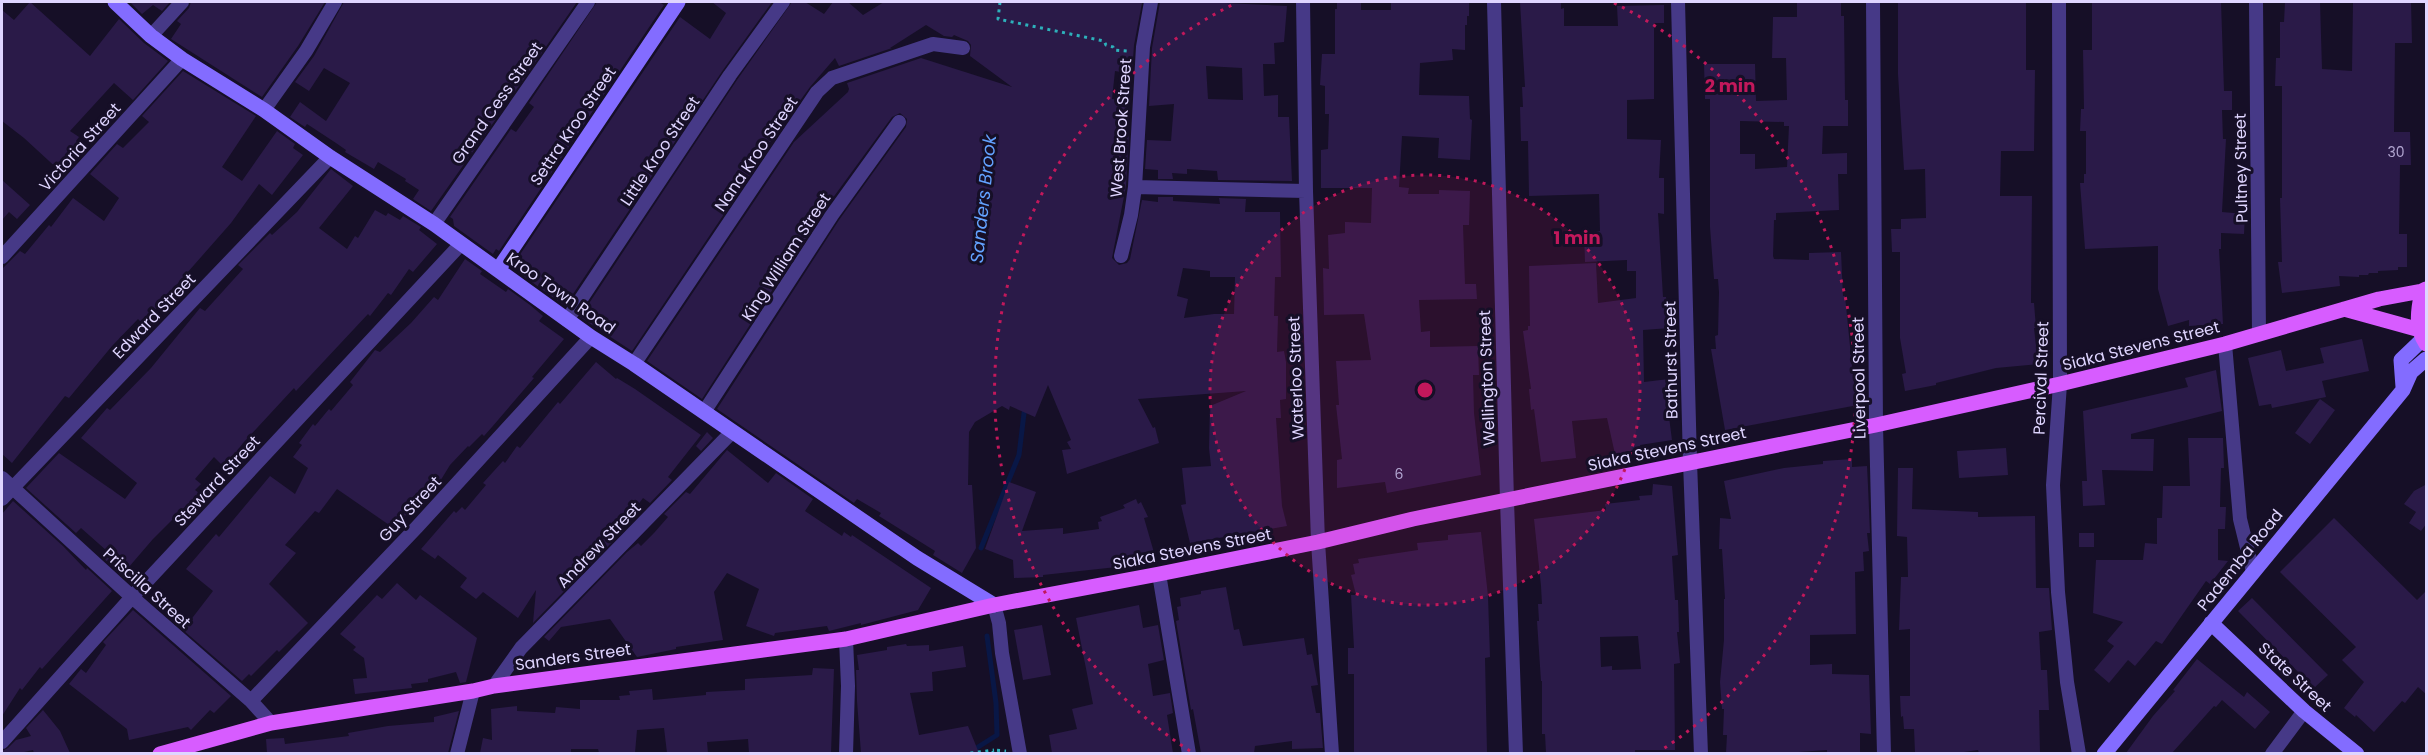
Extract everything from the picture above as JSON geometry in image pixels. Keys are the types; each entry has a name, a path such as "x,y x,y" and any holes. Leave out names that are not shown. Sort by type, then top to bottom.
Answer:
{"main road":[{"name":"Kroo Town Road","path":"115,2 151,36 182,59 264,110 330,157 434,224 591,338 634,364 917,558 994,605"},
{"name":"Settra Kroo Street","path":"498,270 678,2"},
{"name":"Siaka Stevens Street","path":"994,605 1318,542 1413,519 1876,425 2225,344 2344,309 2424,290"},
{"path":"2423,338 2418,315 2424,290"},
{"path":"2344,309 2423,338"},
{"path":"2403,390 2401,360 2423,338"},
{"name":"Pademba Road","path":"2104,753 2403,390 2411,372 2427,359"},
{"name":"Sanders Street","path":"160,753 271,723 472,692 494,686 846,639 994,605"},
{"name":"State Street","path":"2211,623 2304,711 2357,753"}],"street":[{"path":"151,36 182,2"},
{"path":"264,110 306,51 334,2"},
{"name":"Grand Cess Street","path":"434,224 588,2"},
{"name":"Little Kroo Street","path":"567,320 743,56 783,2"},
{"name":"West Brook Street","path":"1121,256 1136,187 1143,47 1151,2"},
{"name":"Waterloo Street","path":"1303,2 1306,191 1318,542 1332,753"},
{"name":"Wellington Street","path":"1494,2 1516,753"},
{"name":"Bathurst Street","path":"1678,2 1690,462 1701,753"},
{"name":"Liverpool Street","path":"1873,2 1876,425 1884,753"},
{"name":"Percival Street","path":"2059,2 2060,384 2053,486 2058,592 2067,682 2079,753"},
{"name":"Pultney Street","path":"2256,2 2259,334"},
{"name":"Nana Kroo Street","path":"634,364 818,92 832,78 933,44 963,48"},
{"name":"Victoria Street","path":"2,257 182,59"},
{"name":"King William Street","path":"704,412 832,215 899,122"},
{"name":"Edward Street","path":"2,499 7,483 330,157"},
{"path":"1136,187 1306,191"},
{"name":"Steward Street","path":"2,742 132,597 460,245"},
{"name":"Guy Street","path":"251,701 591,338"},
{"path":"2225,344 2240,519 2253,572"},
{"name":"Andrew Street","path":"494,686 521,648 732,432"},
{"name":"Priscilla Street","path":"7,483 251,701 271,723"},
{"path":"1159,574 1189,753"},
{"path":"994,605 999,623 1002,653 1020,753"},
{"path":"846,639 848,686 846,753"},
{"path":"457,753 472,692"},
{"path":"2272,753 2304,711"}],"path":[{"path":"1000,2 998,19 1104,41 1114,50 1135,52 1143,47"},
{"path":"963,753 994,750"}],"building":[{"path":"30,2 90,56 119,19 144,43 168,61 133,100 114,83 70,131 79,137 76,141 88,149 76,162 72,159 61,172 2,121 2,10 14,20"},
{"path":"132,2 170,2 162,11 153,5 142,14"},
{"path":"191,2 325,2 298,46 262,97 171,39 181,24 177,21 189,8"},
{"path":"344,2 577,2 514,93 510,91 492,117 496,119 431,211 413,199 419,190 405,181 406,179 378,162 374,169 345,152 346,150 307,124 305,127 290,117 300,102 326,121 350,83 324,68 309,91 295,82 314,56"},
{"path":"597,2 659,2 664,5 499,251 496,249 493,254 454,226 453,219 450,217 511,129 516,132 534,107 529,103"},
{"path":"712,2 772,2 723,70 565,306 518,272 522,266 515,262 680,17 710,39 726,13"},
{"path":"792,2 805,2 824,14 833,2 848,2 863,15 884,2 1142,3 1134,45 1132,74 1115,71 1112,99 1128,101 1125,132 1129,132 1126,186 1112,258 1119,265 1127,263 1130,259 1142,200 1158,202 1158,197 1173,197 1173,201 1220,204 1219,198 1246,199 1245,212 1280,212 1281,277 1275,277 1274,316 1278,316 1277,352 1284,351 1286,362 1286,399 1280,400 1281,418 1276,418 1282,506 1287,526 1190,543 1181,505 1186,504 1182,468 1211,466 1210,406 1246,391 1138,399 1153,428 1155,427 1159,443 1067,474 1062,450 1071,449 1067,442 1071,440 1048,385 1035,417 1010,406 1009,410 1002,406 975,422 969,432 968,485 972,485 976,548 962,573 933,555 935,551 879,516 881,513 857,499 854,503 717,409 839,220 906,127 907,119 900,113 892,117 824,210 702,399 647,361 794,142 848,92 847,83 921,58 1012,87 970,56 971,45 968,41 954,35 944,36 926,25 890,48 892,48 839,66 835,58 810,87 755,163 757,165 632,351 580,317 737,80","holes":["1183,268 1210,271 1210,277 1235,277 1234,314 1184,318 1188,299 1177,296"]},
{"path":"1160,2 1287,6 1284,42 1274,43 1275,64 1263,64 1264,96 1278,95 1278,117 1289,117 1292,181 1218,180 1217,171 1187,169 1187,174 1172,173 1173,179 1158,179 1158,170 1145,169 1147,140 1171,141 1174,104 1149,106 1152,48","holes":["1206,66 1242,68 1243,100 1208,99"]},
{"path":"1337,2 1361,2 1361,10 1391,10 1391,2 1469,2 1469,16 1467,16 1467,25 1465,25 1465,50 1452,49 1453,60 1420,63 1419,95 1469,96 1470,119 1472,120 1470,160 1438,158 1439,138 1402,136 1399,187 1409,188 1408,194 1439,194 1439,190 1470,191 1469,225 1463,225 1465,284 1476,284 1477,299 1419,300 1421,332 1430,331 1430,347 1478,346 1479,375 1473,375 1474,413 1481,475 1387,493 1385,482 1337,488 1337,460 1342,459 1336,405 1339,405 1336,361 1371,360 1364,314 1324,315 1323,268 1329,269 1328,235 1345,233 1345,222 1371,223 1372,188 1321,188 1321,150 1328,149 1329,114 1325,114 1325,86 1320,85 1322,54 1335,54"},
{"path":"1520,2 1561,2 1561,9 1564,8 1564,26 1618,26 1617,6 1664,5 1664,23 1654,23 1654,99 1627,100 1627,139 1661,140 1659,178 1664,178 1664,214 1658,213 1663,297 1666,297 1670,328 1643,330 1644,382 1669,379 1673,417 1669,417 1672,440 1640,445 1641,449 1615,454 1607,418 1572,421 1576,458 1541,462 1534,409 1531,410 1529,389 1531,389 1523,331 1528,330 1530,326 1529,266 1596,263 1598,303 1636,298 1636,271 1627,271 1627,260 1585,262 1584,232 1600,231 1599,194 1529,196 1528,141 1521,141 1520,107 1523,107 1522,87 1525,87"},
{"path":"1797,2 1841,2 1841,16 1844,16 1845,100 1848,100 1848,126 1823,126 1822,154 1847,153 1847,174 1838,174 1839,210 1776,213 1773,256 1774,259 1809,260 1809,253 1841,252 1843,296 1845,296 1858,405 1725,430 1711,349 1716,349 1715,336 1718,335 1719,292 1718,279 1714,279 1710,227 1710,99 1705,99 1704,64 1755,64 1756,101 1787,100 1786,58 1772,58 1773,17 1797,17","holes":["1740,121 1784,122 1784,126 1789,126 1787,167 1755,169 1755,154 1740,154"]},
{"path":"1898,2 2026,2 2026,70 2035,70 2034,151 2001,151 2000,196 2032,196 2031,303 2034,303 2038,364 1996,368 1905,391 1902,374 1906,373 1900,338 1900,252 1892,252 1891,229 1901,229 1901,219 1926,218 1925,169 1904,170 1898,74"},
{"path":"2092,2 2221,2 2224,91 2232,91 2232,110 2222,110 2223,139 2226,139 2222,212 2245,214 2244,234 2221,233 2221,249 2219,249 2223,324 2189,326 2189,320 2168,326 2158,289 2158,246 2085,249 2080,183 2084,183 2084,174 2086,174 2086,131 2080,131 2081,109 2084,109 2083,50 2092,50"},
{"path":"2285,2 2320,2 2322,69 2352,71 2353,2 2411,2 2412,43 2395,43 2394,132 2410,132 2411,165 2400,165 2399,234 2407,234 2407,267 2378,271 2378,273 2359,275 2359,277 2339,276 2340,286 2282,293 2278,262 2282,262 2280,198 2282,198 2282,86 2275,86 2276,58 2280,58 2280,22 2284,22"},
{"path":"183,71 256,116 222,167 242,181 277,131 295,144 293,148 303,155 272,195 259,184 231,223 172,290 174,291 142,323 138,319 112,346 69,398 65,396 12,463 2,454 2,269 20,251 25,254 49,225 51,227 73,198 104,221 119,198 90,174 117,144 123,148 149,122 142,116"},
{"path":"331,169 353,186 319,228 347,249 355,236 358,238 375,210 386,216 388,213 400,220 403,216 421,227 419,230 437,244 413,272 409,269 391,295 388,293 370,316 368,314 296,391 294,388 243,443 237,451 241,456 230,467 226,463 223,466 214,457 195,479 201,484 195,490 199,493 153,539 122,575 101,556 107,551 81,528 76,533 26,488 59,453 125,499 137,483 81,438 107,408 110,410 151,368 200,308 205,311 243,269 238,265 270,233 272,235 297,212"},
{"path":"2,180 30,205 17,219 9,212 2,220"},
{"path":"465,259 482,271 480,274 506,292 508,289 530,305 543,316 539,321 564,339 484,436 482,434 450,465 431,496 429,495 424,502 419,498 395,529 337,489 319,513 315,511 285,545 296,553 269,584 308,623 279,652 277,650 251,676 249,674 242,681 183,630 213,591 186,569 216,534 219,537 270,476 295,494 308,468 293,457 302,445 299,443 313,424 315,426 329,409 331,411 353,385 350,382 375,350 380,352 411,323 434,297 438,300"},
{"path":"2362,339 2369,371 2322,381 2326,397 2272,408 2271,404 2259,406 2248,358 2281,350 2286,371 2324,363 2320,348"},
{"path":"596,362 616,379 635,389 701,435 668,477 672,480 650,503 643,498 631,514 626,510 608,535 614,540 533,623 536,590 518,618 483,592 476,599 460,587 467,578 438,555 435,559 421,549 454,511 456,513 462,507 465,510 486,485 483,483 503,461 505,463 517,446 520,448 558,402 560,404"},
{"path":"2216,370 2222,411 2131,434 2131,439 2154,439 2153,471 2102,470 2105,505 2083,506 2082,481 2087,481 2083,411 2188,387 2185,378"},
{"path":"2320,399 2335,410 2310,444 2295,433"},
{"path":"707,432 713,438 701,451 696,446"},
{"path":"2188,438 2223,438 2224,468 2221,468 2220,507 2226,507 2225,529 2218,529 2218,560 2228,561 2210,584 2206,581 2162,644 2156,641 2135,666 2128,660 2109,683 2094,670 2114,646 2107,641 2123,622 2093,613 2096,560 2143,560 2145,543 2157,544 2157,518 2162,518 2163,486 2190,486"},
{"path":"2006,448 2008,475 1959,478 1957,451"},
{"path":"727,450 768,483 776,473 813,499 805,511 842,536 844,532 851,537 852,535 931,588 918,610 829,631 827,626 775,633 774,636 746,626 759,589 727,573 714,592 723,640 676,647 676,649 637,657 610,619 561,627 549,641 544,637 627,552 638,543 641,546 654,533 668,517 664,514 686,492 690,494"},
{"path":"1852,459 1852,467 1867,466 1870,533 1867,533 1869,551 1863,552 1864,571 1855,572 1856,634 1810,635 1810,665 1832,664 1832,674 1869,675 1871,734 1860,733 1860,753 1827,753 1827,750 1726,753 1727,735 1723,735 1724,709 1722,709 1720,682 1725,599 1722,549 1719,549 1720,518 1731,519 1724,481 1784,468 1823,464 1823,461"},
{"path":"1898,468 1913,468 1912,509 1978,512 1978,517 2035,516 2036,588 2049,588 2052,630 2039,632 2041,670 2047,670 2049,710 2039,710 2040,753 1979,753 1978,750 1957,753 1915,753 1914,729 1904,729 1903,716 1901,717 1900,696 1910,696 1910,629 1899,630 1901,577 1908,577 1907,537 1897,536"},
{"path":"1009,482 1036,492 1022,531 1063,528 1063,534 1099,529 1098,522 1102,521 1100,517 1125,508 1123,505 1136,499 1138,504 1141,502 1148,517 1144,518 1155,556 1126,566 1043,575 1043,577 1014,578 1013,560 985,549"},
{"path":"1653,484 1672,486 1678,555 1672,556 1675,600 1678,600 1679,632 1677,632 1680,663 1674,664 1675,750 1635,750 1635,753 1546,753 1545,734 1542,734 1542,681 1537,621 1539,621 1538,604 1542,604 1534,519 1606,510 1605,504 1640,500 1639,496 1652,495","holes":["1638,636 1641,669 1612,670 1612,666 1601,667 1600,637"]},
{"path":"2427,484 2427,523 2421,531 2409,523 2416,512 2404,504 2414,491"},
{"path":"13,501 86,570 87,568 112,591 42,669 40,667 22,690 20,688 2,716 2,514"},
{"path":"2334,518 2417,600 2427,590 2427,695 2418,687 2405,703 2402,701 2374,732 2356,715 2355,717 2344,708 2364,682 2342,660 2356,647 2280,572"},
{"path":"1481,532 1488,596 1490,657 1485,658 1487,753 1354,753 1354,674 1348,674 1348,648 1354,648 1351,595 1356,595 1351,575 1355,574 1353,564 1359,563 1358,559 1418,550 1417,543 1448,540 1448,535"},
{"path":"2079,533 2094,533 2094,547 2079,547"},
{"path":"397,583 416,600 420,595 477,638 466,682 460,683 456,672 428,679 428,682 411,684 412,688 355,694 353,679 367,678 364,658 353,650 356,647 340,634 377,595 382,599"},
{"path":"1226,587 1234,630 1239,629 1243,646 1304,638 1307,655 1312,654 1318,685 1311,686 1316,713 1320,713 1323,748 1292,749 1292,741 1255,746 1254,753 1201,753 1193,709 1191,710 1176,621 1179,620 1177,607 1181,606 1180,598 1201,594 1201,591"},
{"path":"2252,598 2328,675 2314,688 2238,611"},
{"path":"1139,605 1143,628 1158,625 1164,660 1148,664 1153,696 1170,693 1173,713 1167,715 1173,753 1052,753 1049,735 1077,729 1072,709 1093,704 1076,618"},
{"path":"133,610 231,696 214,713 210,710 191,730 188,727 129,740 127,729 69,684 81,669 86,673 106,645 103,642"},
{"path":"1042,625 1051,675 1023,680 1014,630"},
{"path":"906,644 907,646 929,645 929,651 963,646 966,667 932,672 933,691 910,693 919,735 968,726 979,753 861,753 857,701 856,670 859,670 857,655"},
{"path":"2197,659 2244,697 2247,692 2270,712 2255,729 2222,700 2172,753 2126,753 2175,691 2173,690"},
{"path":"813,668 834,669 831,753 749,753 748,739 707,742 708,753 667,753 664,728 637,730 635,753 599,753 598,749 571,749 571,753 480,753 483,738 492,740 491,709 517,706 517,711 555,713 556,707 580,709 580,700 620,700 619,696 630,695 629,691 652,689 653,700 706,695 706,692 745,690 745,679 812,675"},
{"path":"43,710 60,731 70,753 34,753 33,750 2,753 16,740 31,736 26,728"},
{"path":"459,711 448,753 267,753 266,739 284,738 285,744 349,736 348,733 388,726 434,722 434,717"}],"waterway":[{"name":"Sanders Brook","path":"981,548 1019,455 1025,405"},
{"path":"967,754 997,735 996,703 987,636"}]}
